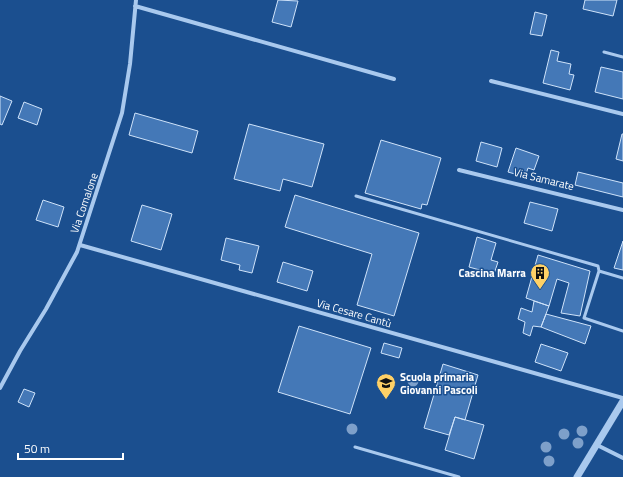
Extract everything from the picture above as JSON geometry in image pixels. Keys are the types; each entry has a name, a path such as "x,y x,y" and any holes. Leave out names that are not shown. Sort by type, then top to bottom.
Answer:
{"street":[{"name":"Via Comalone","path":"0,388 20,351 46,309 80,245 122,113 130,64 136,0"},
{"path":"135,6 394,79"},
{"path":"491,81 623,114"},
{"name":"Via Samarate","path":"459,170 623,210"},
{"name":"Via Cesare Cantù","path":"80,245 623,398"},
{"path":"577,477 623,401"},
{"path":"597,445 623,458"}],"lane":[{"path":"604,52 623,57"},
{"path":"356,196 598,266 599,271 584,318 623,331"},
{"path":"599,271 623,278"},
{"path":"355,447 459,477"}],"building":[{"path":"278,0 298,1 291,27 272,22"},
{"path":"585,0 617,0 613,16 583,9"},
{"path":"535,12 547,15 542,36 530,34"},
{"path":"551,50 559,52 557,61 571,64 569,74 574,75 570,90 543,83"},
{"path":"601,67 623,72 623,99 595,92"},
{"path":"0,96 12,101 2,125 0,124"},
{"path":"24,102 42,109 37,125 18,118"},
{"path":"135,113 198,131 192,153 129,135"},
{"path":"249,124 324,144 312,187 283,179 280,191 234,179"},
{"path":"623,134 623,161 616,159"},
{"path":"381,140 441,158 427,205 422,204 421,209 365,193"},
{"path":"481,142 502,148 497,167 476,161"},
{"path":"516,148 539,156 534,170 528,168 525,177 508,172"},
{"path":"578,172 623,183 623,197 575,185"},
{"path":"295,195 419,233 394,316 357,305 372,254 285,227"},
{"path":"43,200 64,207 58,227 36,220"},
{"path":"530,202 558,209 552,231 524,223"},
{"path":"142,205 172,214 161,250 131,241"},
{"path":"477,237 496,243 491,260 498,262 494,274 469,267"},
{"path":"226,238 259,246 252,273 239,270 240,265 221,260"},
{"path":"623,241 623,270 614,268"},
{"name":"Cascina Marra","path":"538,255 590,271 580,316 561,313 569,283 557,279 549,306 526,298"},
{"path":"283,262 313,271 307,291 277,282"},
{"path":"534,301 549,306 541,327 533,326 530,336 523,333 525,322 518,319 521,308 532,312"},
{"path":"546,314 591,326 585,344 541,327"},
{"path":"299,326 371,348 350,414 278,392"},
{"path":"384,343 402,348 399,358 381,353"},
{"path":"541,344 568,353 561,371 535,362"},
{"path":"443,364 478,375 465,420 455,417 449,435 424,428"},
{"path":"24,389 35,393 29,407 18,402"},
{"path":"455,417 484,425 474,459 445,450"}],"place":[{"name":"Cascina Marra","path":"540,290"},
{"name":"Scuola primaria Giovanni Pascoli","path":"386,400"}]}
